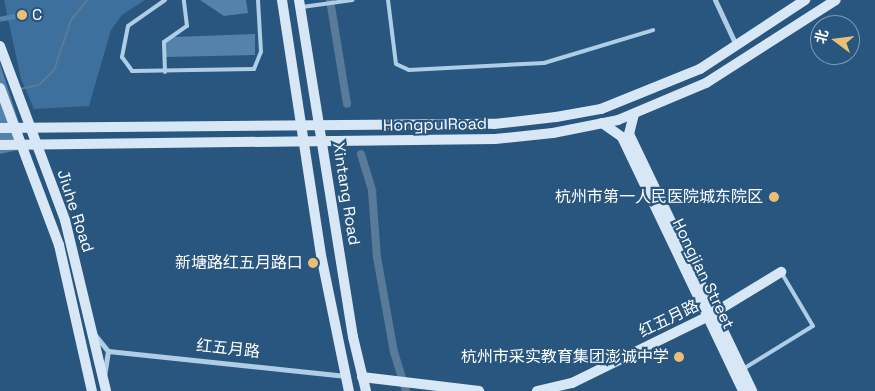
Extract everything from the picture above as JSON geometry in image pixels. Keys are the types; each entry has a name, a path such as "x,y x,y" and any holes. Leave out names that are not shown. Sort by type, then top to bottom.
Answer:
{"main road":[{"name":"Xintang Road","path":"282,0 344,376 349,391"},
{"name":"Hongpu Road","path":"0,128 301,124 494,124 601,109 700,69 805,0"},
{"name":"Hongpu Road","path":"0,145 495,139 602,123 634,114 706,83 836,0"},
{"name":"Xintang Road","path":"300,4 362,377 366,391"},
{"name":"Jiuhe Road","path":"0,46 18,99 65,220 106,391"},
{"name":"Jiuhe Road","path":"0,88 23,144 59,245 92,391"},
{"name":"Hongjian Street","path":"634,114 629,134 711,314 743,391"},
{"name":"Hongjian Street","path":"602,123 622,137 711,314 743,369 752,391"},
{"name":"红五月路","path":"537,391 572,383 711,314 781,272"},
{"path":"362,377 479,391"}],"street":[{"path":"715,0 737,46"},
{"path":"93,333 108,352 110,362 103,377"},
{"name":"红五月路","path":"108,352 344,376"}],"lane":[{"path":"165,0 128,26 122,57 132,71 165,72 254,68 261,52 258,0"},
{"path":"165,72 164,42 187,26 184,0"},
{"path":"300,4 353,0"},
{"path":"388,0 396,64 409,70 544,63 653,30"},
{"path":"743,369 813,326 781,272"}],"shaded area":[{"path":"4,0 145,0 122,15 111,30 89,106 34,109 21,79"}],"building":[{"path":"200,0 246,0 248,13 224,16"},
{"path":"29,11 30,16 1,22 0,17"},
{"path":"255,34 255,55 166,57 165,42 173,37"},
{"path":"0,64 27,148 0,154"}],"waterway":[{"path":"20,89 39,85 54,70 71,20 87,0"},
{"path":"330,0 347,104"},
{"path":"361,154 372,191 377,257 394,352 406,391"}],"place":[{"name":"C","path":"22,15"},
{"name":"杭州市第一人民医院城东院区","path":"774,197"},
{"name":"新塘路红五月路口","path":"313,263"},
{"name":"杭州市采实教育集团澎诚中学","path":"679,357"}]}
